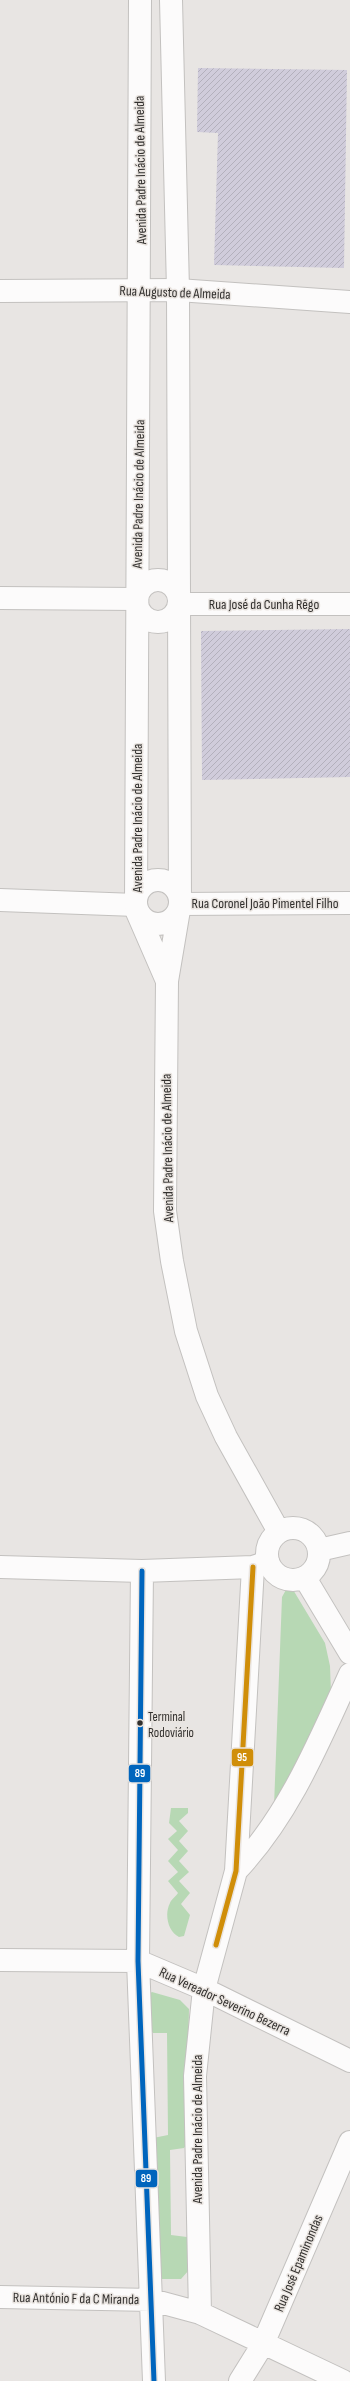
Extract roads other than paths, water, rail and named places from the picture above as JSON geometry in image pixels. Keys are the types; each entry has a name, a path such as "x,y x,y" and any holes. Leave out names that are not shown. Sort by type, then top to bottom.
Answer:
{"street":[{"name":"Avenida Padre Inácio de Almeida","path":"140,0 139,78 141,290 137,599 136,905 137,912 167,981"},
{"name":"Avenida Padre Inácio de Almeida","path":"171,0 178,290 180,904 167,981 165,1211 173,1269 186,1331 207,1396 226,1437 279,1532"},
{"name":"Rua Augusto de Almeida","path":"0,290 178,290 350,302"},
{"path":"157,580 171,584 176,590 179,604 173,616 162,622 155,622 144,617 138,606 137,599 144,586 157,580"},
{"path":"0,598 137,599"},
{"name":"Rua José da Cunha Rêgo","path":"179,604 350,604"},
{"path":"158,880 172,885 180,897 180,904 174,917 162,924 155,924 142,918 136,905 137,897 145,885 158,880"},
{"path":"0,900 136,905"},
{"name":"Rua Coronel João Pimentel Filho","path":"180,904 350,903"},
{"path":"0,1566 142,1571 260,1564 283,1579 298,1580 305,1578 317,1566 319,1550 311,1535 304,1530 287,1528 279,1532 268,1545 260,1564"},
{"path":"319,1550 350,1543"},
{"name":"Avenida Padre Inácio de Almeida","path":"200,2312 195,2076 204,1989 236,1871 260,1564"},
{"path":"142,1571 138,1961 154,2381"},
{"path":"305,1578 350,1653"},
{"path":"236,1871 257,1850 302,1778 350,1674"},
{"name":"Rua Vereador Severino Bezerra","path":"0,1960 138,1961 204,1989 350,2061"},
{"name":"Rua José Epaminondas","path":"240,2381 263,2344 350,2142"},
{"name":"Rua António F da C Miranda","path":"0,2297 152,2300"},
{"path":"152,2300 200,2312 263,2344 343,2381"}],"place":[{"name":"Terminal Rodoviário","path":"140,1723"}]}
